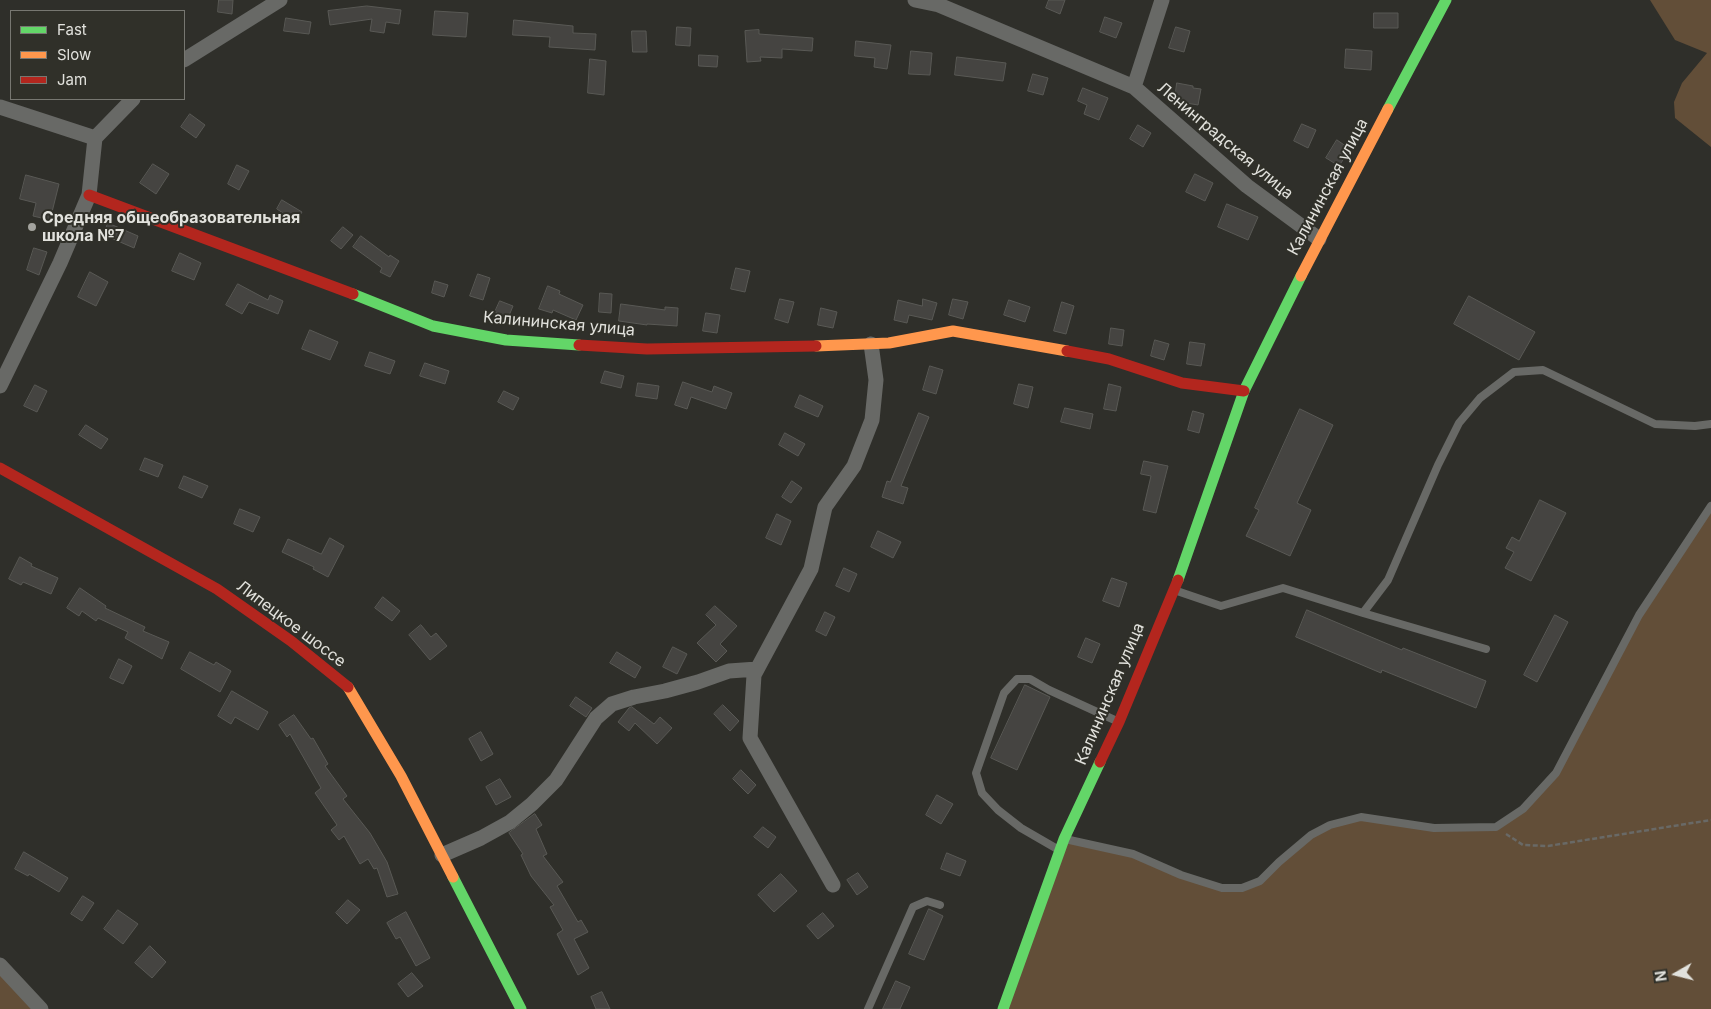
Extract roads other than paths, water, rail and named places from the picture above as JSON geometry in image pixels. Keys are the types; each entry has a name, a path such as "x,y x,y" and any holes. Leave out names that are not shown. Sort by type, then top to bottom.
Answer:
{"street":[{"path":"185,59 280,0"},
{"name":"Ленинградская улица","path":"914,0 940,2 1134,87 1247,186 1319,239"},
{"name":"Ленинградская улица","path":"1134,87 1162,0"},
{"name":"Калининская улица","path":"1003,1009 1064,839 1119,722 1174,590 1244,391 1319,239 1446,0"},
{"path":"0,386 60,263 89,195 95,138 132,100"},
{"path":"0,107 95,138"},
{"name":"Калининская улица","path":"89,195 433,326 506,340 647,348 787,347 889,343 953,331 1109,359 1182,383 1244,391"},
{"path":"833,885 750,738 754,675 811,570 825,507 854,466 872,420 876,380 871,344"},
{"name":"Липецкое шоссе","path":"0,468 217,589 291,641 347,686 401,776 521,1009"},
{"path":"442,855 481,838 510,822 532,804 556,780 596,718 612,704 634,697 665,692 729,671 757,669"},
{"path":"0,965 41,1009"}],"lane":[{"path":"1362,613 1388,580 1459,423 1480,398 1514,372 1543,370 1655,424 1695,426 1711,424"},
{"path":"1064,839 1133,854 1181,876 1222,888 1242,888 1260,881 1311,835 1330,825 1361,817 1434,828 1496,827 1523,809 1556,773 1639,615 1711,506"},
{"path":"1174,590 1220,606 1283,588 1486,649"},
{"path":"1061,851 1021,828 998,810 982,793 976,773 1004,693 1017,679 1030,679 1049,690 1119,722"},
{"path":"868,1009 913,907 927,901 940,905"}],"place":[{"name":"Средняя общеобразовательная школа №7","path":"32,227"}]}
